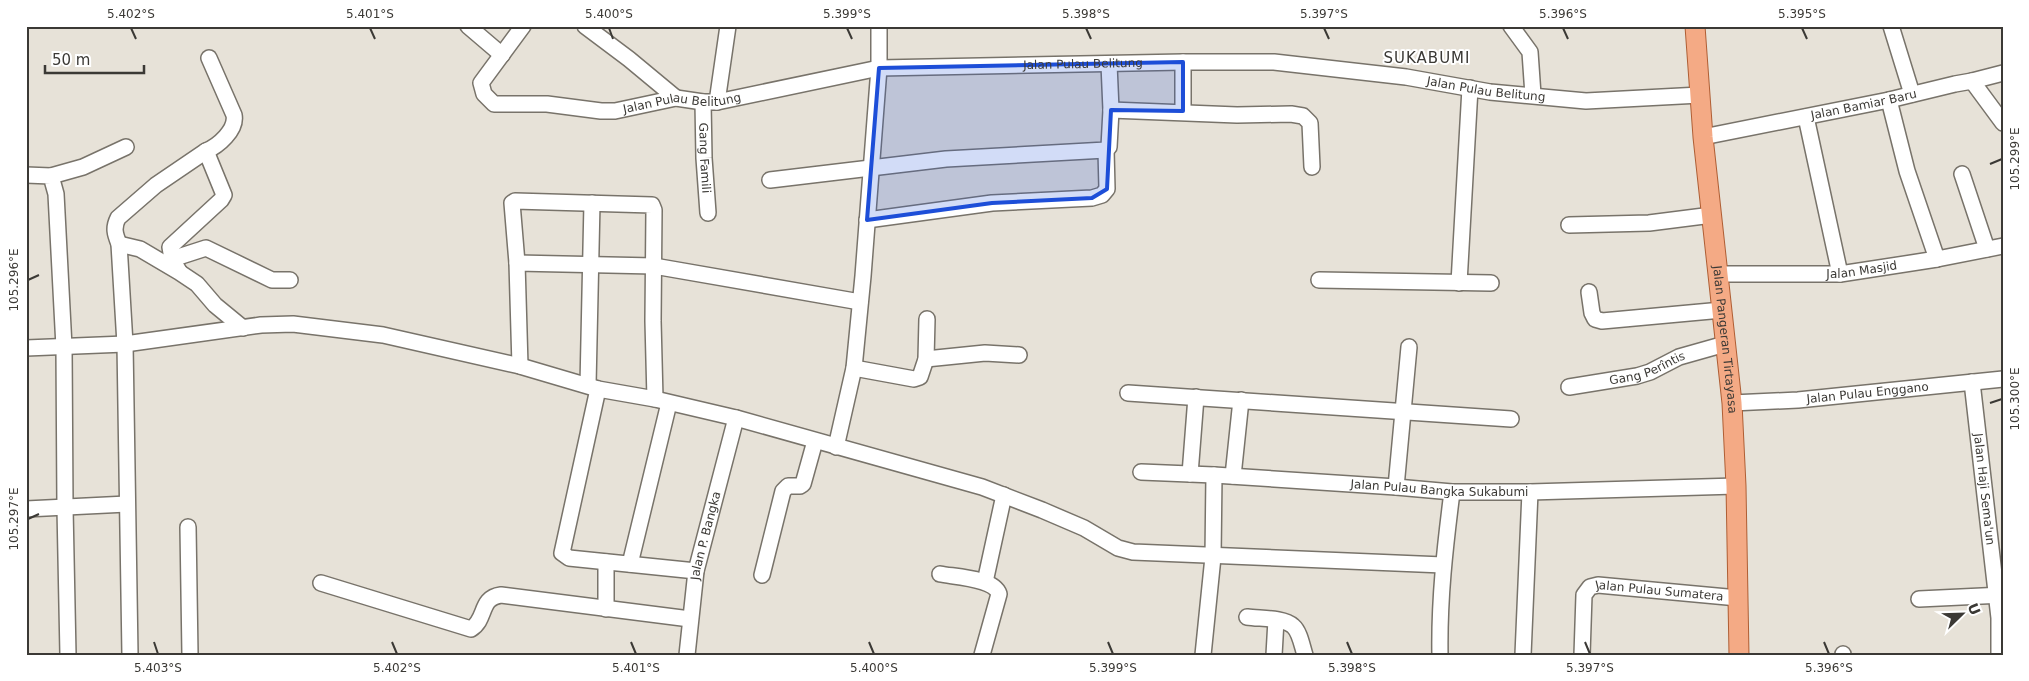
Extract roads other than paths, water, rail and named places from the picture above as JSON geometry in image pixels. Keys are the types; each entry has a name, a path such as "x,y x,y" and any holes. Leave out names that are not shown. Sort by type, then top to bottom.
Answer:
{"main road":[{"name":"Jalan Pangeran Tirtayasa","path":"1695,26 1703,137 1732,403 1736,486 1739,655"}],"street":[{"path":"468,26 502,55 523,26"},
{"path":"585,26 676,98"},
{"name":"Gang Famili","path":"708,213 704,158 710,102 728,26"},
{"path":"836,447 854,368 879,68 879,26"},
{"path":"1512,26 1530,52 1533,95"},
{"path":"1892,26 1912,94"},
{"name":"Jalan Pulau Belitung","path":"502,55 481,83 484,94 494,104 548,104 601,111 616,111 676,98 710,102 879,68 1183,62 1274,62 1406,77 1470,88 1586,100 1700,96"},
{"path":"130,655 125,344 119,244 114,232 115,224 118,218 156,185 206,151 214,148 223,139 234,120 209,58"},
{"path":"1183,62 1183,111"},
{"path":"867,220 992,203 1092,198 1102,195 1107,189 1106,150 1109,147 1111,110 1109,64"},
{"name":"Jalan Bamiar Baru","path":"1703,137 1889,100 2003,73"},
{"path":"1972,81 2003,123"},
{"path":"1459,283 1470,88"},
{"path":"1889,100 1907,171 1937,260"},
{"path":"1111,110 1183,111 1237,115 1291,114 1303,116 1310,123 1312,167"},
{"path":"1806,117 1840,274"},
{"path":"26,175 51,176 82,167 126,147"},
{"path":"770,180 946,159 1106,150"},
{"path":"174,259 188,231 224,195 206,151"},
{"path":"1962,174 1987,250"},
{"path":"51,176 56,194 64,347 64,508 68,655"},
{"path":"520,366 517,263 512,203 514,201 652,205 654,210 654,266 662,401 630,564"},
{"path":"592,203 593,387 562,553 569,558 696,571"},
{"path":"1569,225 1649,223 1712,215"},
{"path":"188,231 206,248 272,280 290,280"},
{"path":"119,244 174,259 206,248"},
{"path":"140,249 156,245 174,259 214,305 243,328"},
{"name":"Jalan Masjid","path":"1718,274 1840,274 1937,260 2003,246"},
{"path":"517,263 654,266 860,302"},
{"path":"1319,280 1491,283"},
{"path":"1589,292 1595,318 1602,321 1722,310"},
{"path":"854,368 916,379 921,376 926,360 927,319"},
{"path":"26,348 125,344 261,325 293,324 383,334 520,366 593,387 736,418 973,485 1004,495 1084,528 1118,548 1133,552 1443,565"},
{"name":"Gang Perîntis","path":"1569,387 1637,376 1650,372 1679,357 1725,344"},
{"path":"1396,487 1409,347"},
{"path":"926,360 984,353 1019,355"},
{"name":"Jalan Pulau Enggano","path":"1732,403 1798,400 2003,379"},
{"name":"Jalan Haji Sema'un","path":"1972,382 1999,596 1999,655"},
{"path":"1128,393 1510,419"},
{"path":"1190,474 1196,397"},
{"path":"1233,476 1240,400"},
{"name":"Jalan P. Bangka","path":"687,655 696,571 736,418"},
{"path":"762,575 783,491 788,486 800,486 803,484 815,441"},
{"name":"Jalan Pulau Bangka Sukabumi","path":"1142,472 1233,476 1452,492 1530,492 1736,486"},
{"path":"1203,655 1212,556 1214,475"},
{"path":"1440,655 1439,621 1443,565 1452,492"},
{"path":"1523,655 1530,492"},
{"path":"985,582 1004,495"},
{"path":"26,509 127,504"},
{"path":"188,527 190,655"},
{"path":"606,562 606,609"},
{"path":"940,574 985,582 997,588 999,594 982,655"},
{"path":"321,582 471,629 478,625 485,606 493,596 690,619"},
{"name":"Jalan Pulau Sumatera","path":"1582,655 1584,595 1590,587 1598,585 1738,598"},
{"path":"1919,599 1999,596"},
{"path":"1247,617 1276,620 1293,626 1298,633 1305,655"},
{"path":"1274,655 1276,620"}],"district":[{"name":"SUKABUMI","path":"1427,58"}]}
